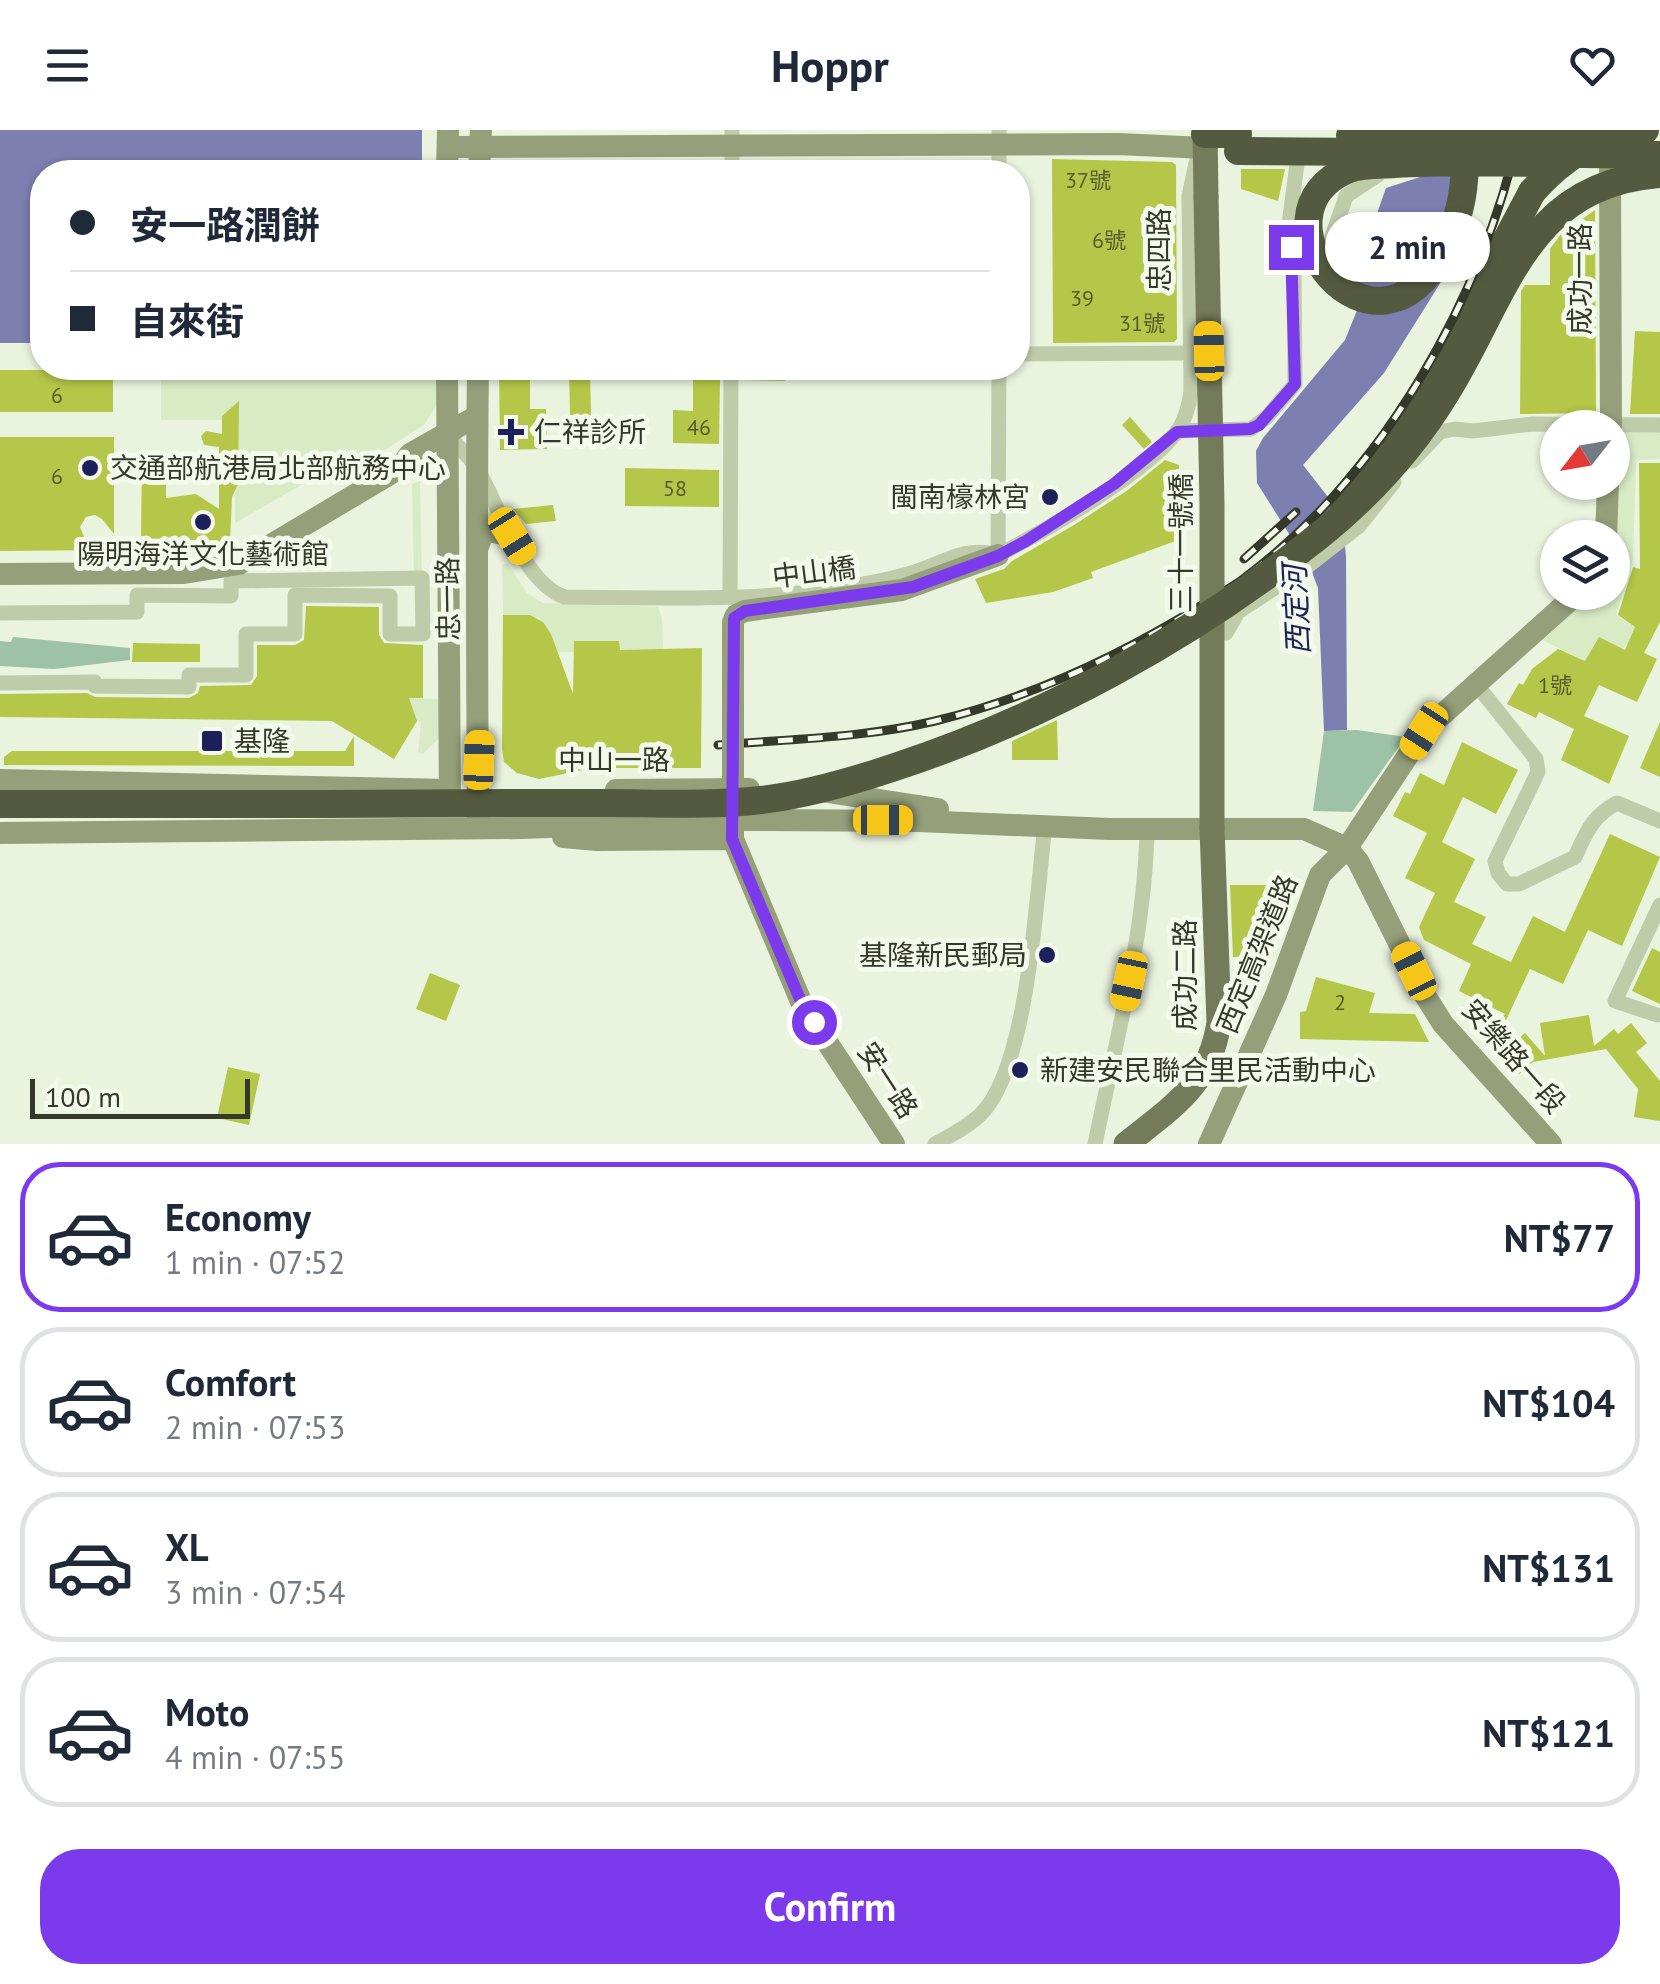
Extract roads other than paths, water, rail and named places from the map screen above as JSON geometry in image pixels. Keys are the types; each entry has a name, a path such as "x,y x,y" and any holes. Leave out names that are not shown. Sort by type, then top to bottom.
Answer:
{"highway":[{"path":"1460,130 1464,157 1464,168 1464,180 1459,215 1425,280 1389,299 1370,300 1350,294 1332,280 1312,251 1309,217 1317,196 1348,170 1428,162 1463,162 1480,162 1533,163 1573,154"},
{"path":"1548,130 1627,133 1660,140"},
{"path":"1238,143 1627,133"},
{"path":"1293,566 1408,416 1456,337 1532,192 1564,159 1582,148 1627,133"},
{"path":"1203,140 1660,155"},
{"path":"0,804 762,800 840,784 975,740 1047,708 1293,566 1410,446 1462,366 1519,259 1553,214 1600,186 1627,178 1660,178"}],"main road":[{"name":"忠四路","path":"1203,140 1206,197"},
{"name":"三十一號橋","path":"1206,197 1212,505 1212,828"},
{"name":"成功二路","path":"1126,1144 1185,1096 1207,1068 1215,1046 1219,1023 1212,828"}],"street":[{"name":"成功一路","path":"1611,410 1610,183 1627,133"},
{"path":"448,138 1203,140"},
{"name":"忠四路","path":"1177,432 1189,406 1189,196 1203,140"},
{"path":"446,433 476,465 541,583 565,598 730,597 807,592 908,574 975,549 998,556 1096,497 1177,432 1250,429 1267,417 1295,384 1294,270 1288,224 1297,164"},
{"path":"1329,246 1346,196 1378,174"},
{"path":"1610,183 1660,178"},
{"path":"1030,354 1190,353"},
{"name":"忠一路","path":"447,380 450,828"},
{"name":"忠一路","path":"478,380 478,828"},
{"path":"730,597 731,380"},
{"path":"998,556 999,380"},
{"path":"0,574 197,573 224,565 233,552 394,455 410,454 477,416"},
{"path":"1226,633 1238,612 1293,566 1358,526 1440,432 1540,424"},
{"path":"1630,426 1660,425"},
{"path":"477,549 489,531 512,536"},
{"name":"中山橋","path":"732,839 736,615 902,590 998,556"},
{"path":"0,613 137,612 137,596 231,596 231,581 422,578 423,634 390,634 390,596 295,596 295,634 246,634 246,675 189,675 189,687 95,686 95,682 0,683"},
{"path":"1344,847 1424,731 1559,610"},
{"path":"1476,684 1536,759 1538,772 1495,862 1507,884 1519,884 1575,857 1589,825 1601,811 1616,803 1660,820"},
{"name":"中山一路","path":"0,780 478,791 807,789 1045,826"},
{"name":"中山一路","path":"0,833 918,820 1045,826 1304,829 1344,847"},
{"path":"935,1144 981,1114 998,1089 1011,1054 1022,1006 1045,826"},
{"path":"522,828 598,840 732,839"},
{"path":"1096,1144 1137,945 1146,884 1147,828"},
{"name":"安一路","path":"732,839 802,1004 894,1144"},
{"name":"西定高架道路","path":"1209,1144 1276,995 1320,875 1344,847"},
{"name":"安樂路一段","path":"1344,847 1366,875 1443,1024 1551,1144"},
{"path":"1658,1015 1615,1002 1660,904"}],"water":[{"path":"0,130 422,130 422,160 30,160 30,343 0,343"},
{"name":"西定河","path":"1441,130 1463,233 1441,282 1384,373 1303,465 1342,515 1346,556 1347,730 1324,731 1318,588 1310,567 1257,483 1256,451 1345,340 1364,293 1349,272 1366,216 1375,219 1386,188 1442,170"}],"railway":[{"path":"1496,167 1504,130"},
{"path":"718,745 881,731 935,721 1007,700 1108,657 1243,579 1294,536 1340,488 1383,435 1420,378 1481,257 1520,130"},
{"path":"1244,559 1296,512"}],"place":[{"name":"仁祥診所","path":"511,432"},
{"name":"交通部航港局北部航務中心","path":"90,468"},
{"name":"閩南檺林宮","path":"1050,497"},
{"name":"陽明海洋文化藝術館","path":"203,522"},
{"name":"基隆","path":"212,741"},
{"name":"基隆新民郵局","path":"1047,955"},
{"name":"新建安民聯合里民活動中心","path":"1020,1070"}]}
